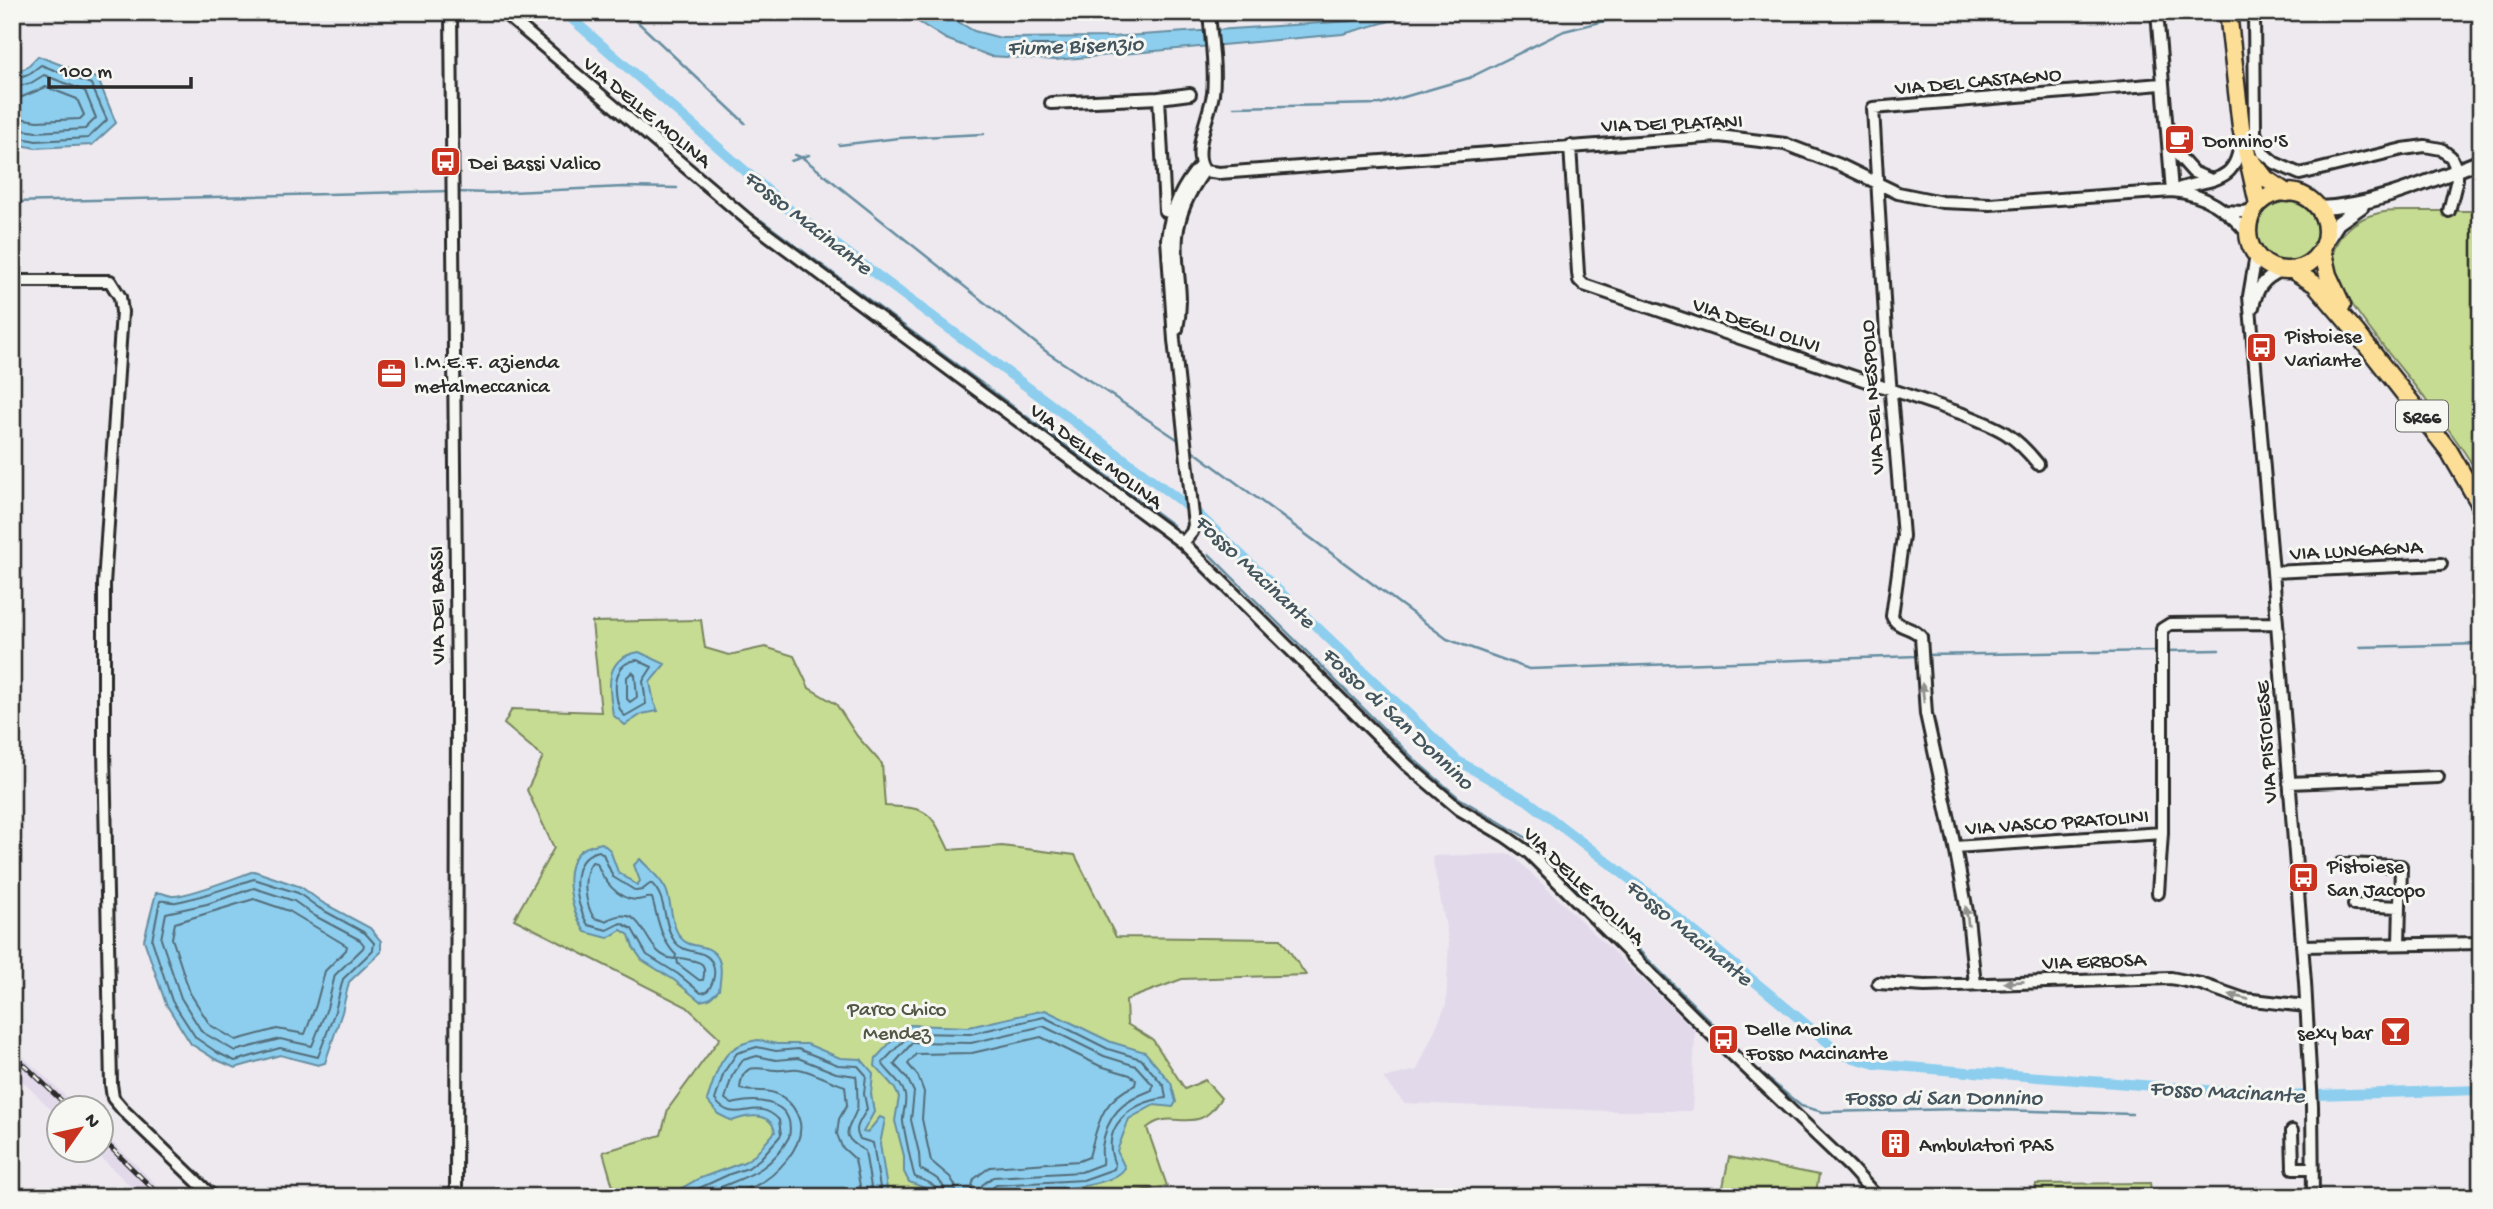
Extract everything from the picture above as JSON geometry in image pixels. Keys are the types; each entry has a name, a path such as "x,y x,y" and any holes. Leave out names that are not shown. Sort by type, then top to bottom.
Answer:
{"main road":[{"path":"2228,12 2241,127 2257,207"},
{"path":"2248,152 2262,176 2287,192 2305,197 2319,208"},
{"path":"2256,255 2249,235 2249,224 2257,207 2271,196 2287,192"},
{"name":"SR66","path":"2319,208 2325,227 2323,246 2333,288 2356,332"},
{"name":"VIA PISTOIESE","path":"2286,271 2313,260 2323,246"},
{"name":"SR66","path":"2256,255 2266,264 2315,284 2449,451 2481,506"}],"street":[{"name":"VIA DEI BASSI","path":"451,12 457,694 456,1197"},
{"name":"VIA DELLE MOLINA","path":"503,12 748,220 1183,544 1407,765 1459,809 1529,853 1711,1034 1852,1168 1877,1197"},
{"path":"1183,544 1192,532 1193,517 1174,340 1182,309 1176,238 1177,214 1202,168 1200,148 1213,91 1209,12"},
{"path":"2157,12 2172,191"},
{"path":"2254,12 2255,132 2263,153 2269,159 2301,174 2403,149 2429,146 2446,152 2456,170 2457,179 2449,211"},
{"name":"VIA DEL CASTAGNO","path":"1878,185 1873,108 2161,84"},
{"path":"1051,103 1190,94"},
{"path":"1159,98 1166,211 1177,214"},
{"name":"VIA DEI PLATANI","path":"1202,168 1219,173 1713,136 1758,139 1799,149 1906,195 1972,204 2172,191 2214,180 2228,173 2236,163 2240,150 2241,127"},
{"path":"2167,143 2196,175 2214,180"},
{"name":"VIA DEGLI OLIVI","path":"1570,146 1578,273 1579,280 1584,285 2000,428 2021,443 2038,464"},
{"path":"2319,208 2341,207 2373,200 2481,161"},
{"name":"VIA DEL NESPOLO","path":"1878,185 1890,390 1903,541 1892,605 1894,621 1917,632 1921,640 1928,726 1955,847"},
{"name":"VIA DEI PLATANI","path":"2172,191 2198,195 2224,211 2249,235"},
{"path":"2323,246 2342,220 2373,200"},
{"path":"2224,211 2243,212 2257,207"},
{"name":"VIA PISTOIESE","path":"2256,255 2249,291 2302,946 2312,1106 2313,1197"},
{"name":"VIA PISTOIESE","path":"2252,313 2260,286 2268,277 2286,271"},
{"path":"12,281 110,281 120,297 122,312 104,598 104,751 111,1084 113,1098 124,1111 214,1197"},
{"name":"VIA LUNGAGNA","path":"2273,572 2441,564"},
{"name":"VIA VASCO PRATOLINI","path":"2158,893 2162,833 2161,632 2170,624 2277,623"},
{"path":"2289,783 2438,777"},
{"name":"VIA VASCO PRATOLINI","path":"1955,847 2162,833"},
{"path":"1955,847 1968,917 1975,984"},
{"path":"2341,864 2401,866 2399,944"},
{"path":"2354,905 2400,907"},
{"path":"2302,946 2481,943"},
{"name":"VIA ERBOSA","path":"1878,983 1924,986 2171,978 2201,984 2235,997 2262,1003 2306,1006"},
{"path":"2292,1131 2293,1168 2312,1168"}],"shaded area":[{"path":"1511,854 1695,1030 1692,1111 1612,1111 1404,1103 1383,1078 1417,1070 1446,1005 1449,943 1432,856"},
{"path":"12,1046 63,1094 46,1094 46,1104 12,1071"},
{"path":"116,1146 169,1197 142,1197 108,1164 116,1164"}],"green space":[{"path":"2281,202 2293,202 2312,215 2317,232 2315,244 2304,257 2293,262 2281,262 2262,249 2257,238 2257,226 2270,207"},
{"path":"2481,211 2481,479 2448,429 2358,313 2337,278 2333,254 2346,230 2362,219 2383,212"},
{"name":"Parco Chico Mendez","path":"701,620 705,648 729,655 765,647 794,656 809,688 836,704 857,736 882,764 885,806 911,808 926,814 932,819 949,850 1002,846 1075,855 1116,937 1281,939 1306,975 1182,979 1126,1000 1127,1024 1153,1040 1185,1089 1205,1080 1221,1098 1204,1117 1160,1121 1147,1128 1167,1186 1108,1197 616,1197 603,1152 661,1135 668,1109 720,1038 687,1007 514,919 554,848 527,790 543,757 504,724 512,709 601,712 592,622"},
{"path":"1729,1157 1819,1175 1815,1197 1721,1197"},
{"path":"2150,1183 2152,1197 2035,1197 2036,1184"}],"water":[{"name":"Fiume Bisenzio","path":"908,12 941,12 974,31 1001,38 1111,37 1351,21 1377,12 1422,12 1343,34 1055,60 990,56 946,39 917,21"},
{"path":"38,56 98,79 116,123 92,145 35,148 12,143 12,73 26,68"},
{"path":"639,652 665,664 650,682 658,711 642,714 625,725 613,715 611,675 619,660"},
{"path":"602,843 610,850 618,872 637,885 640,881 634,865 640,859 665,888 675,928 681,938 689,944 709,949 718,958 721,969 719,990 709,999 700,1001 674,980 642,960 629,935 621,930 608,938 585,932 572,903 569,880 571,869 580,851"},
{"path":"254,871 301,887 323,903 370,928 381,941 381,952 349,982 325,1063 318,1065 280,1055 235,1068 191,1044 166,1004 144,940 156,893 172,896 189,893"},
{"path":"1045,1010 1111,1042 1145,1052 1171,1083 1176,1102 1173,1107 1154,1105 1129,1119 1117,1151 1125,1168 1116,1176 1085,1186 998,1192 991,1197 932,1197 925,1188 909,1182 904,1172 904,1156 895,1121 899,1097 894,1087 875,1066 876,1058 910,1025 969,1027"},
{"path":"758,1040 777,1044 807,1044 840,1058 861,1059 873,1073 871,1094 874,1112 863,1132 867,1133 880,1117 885,1119 880,1144 887,1189 884,1197 666,1197 698,1179 744,1162 755,1155 775,1132 769,1121 758,1116 732,1121 718,1114 707,1100 723,1060 736,1047"}],"waterway":[{"name":"Fosso Macinante","path":"564,12 791,211 1198,514 1458,761 1528,801 1648,893 1843,1055 1875,1064 1967,1072"},
{"path":"627,12 745,123"},
{"path":"1234,107 1380,104 1469,78 1564,31 1641,12"},
{"path":"839,145 899,138 984,134"},
{"path":"795,155 803,158 1048,353 1180,441"},
{"path":"791,161 809,155"},
{"path":"457,192 677,188"},
{"path":"12,202 450,191"},
{"name":"Fosso di San Donnino","path":"761,220 1173,525"},
{"path":"1188,447 1447,639 1529,669 1918,656"},
{"name":"Fosso di San Donnino","path":"1209,554 1418,763 1459,798 1525,837 1726,1037"},
{"path":"2359,647 2481,644"},
{"path":"2166,651 2219,650"},
{"path":"1925,655 2159,651"},
{"name":"Fosso Macinante","path":"1974,1072 2283,1096 2481,1090"},
{"name":"Fosso di San Donnino","path":"1766,1077 1801,1106 1823,1112 1961,1109 2132,1114"}],"railway":[{"path":"12,1053 54,1094"},
{"path":"116,1153 161,1197"}],"place":[{"name":"Donnino'S","path":"2180,140"},
{"name":"Dei Bassi Valico","path":"446,162"},
{"name":"Pistoiese Variante","path":"2262,347"},
{"name":"I.M.E.F. azienda metalmeccanica","path":"391,373"},
{"name":"Pistoiese San Jacopo","path":"2304,877"},
{"name":"sexy bar","path":"2395,1032"},
{"name":"Delle Molina Fosso Macinante","path":"1723,1040"},
{"name":"Ambulatori PAS","path":"1896,1144"}]}
